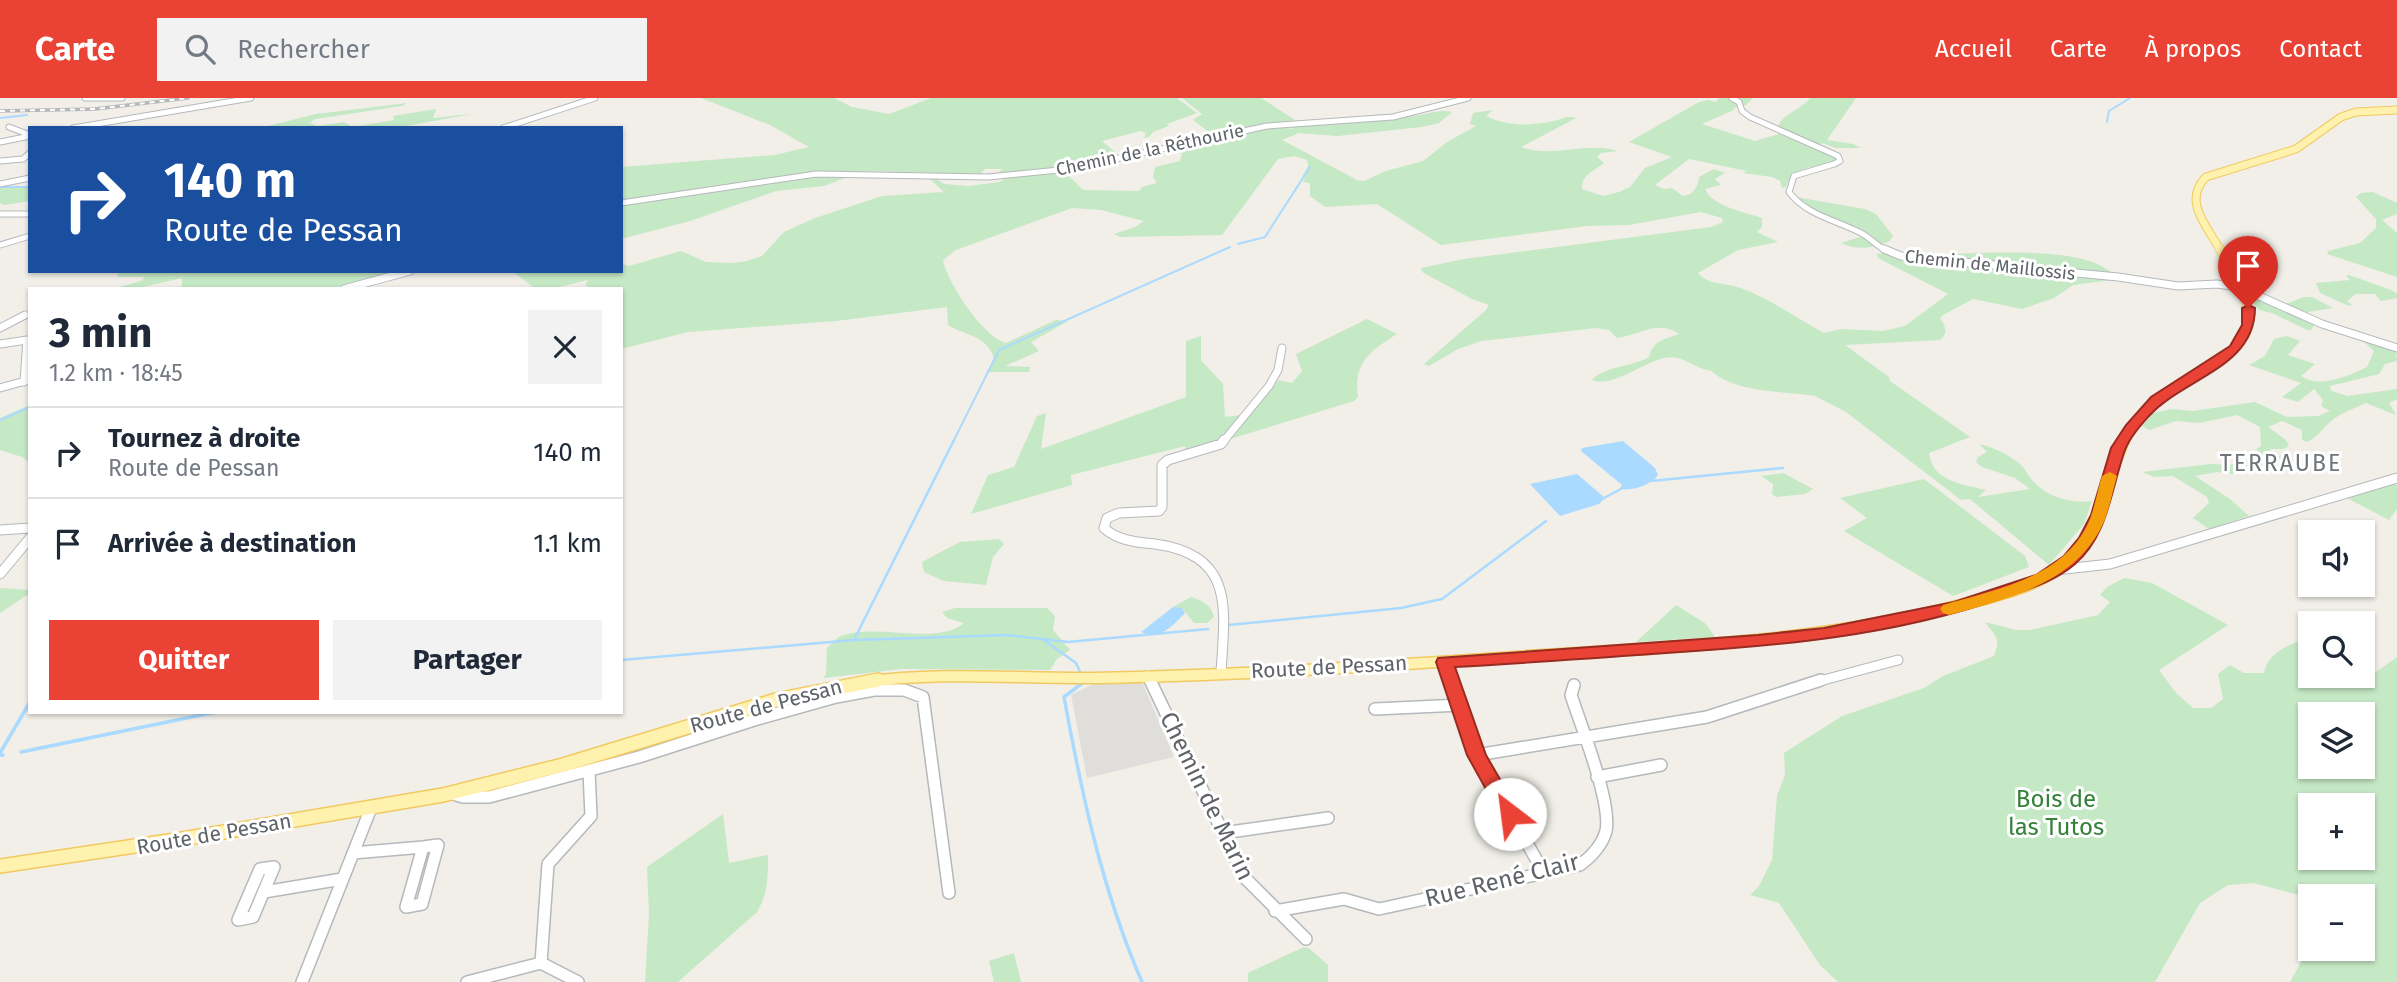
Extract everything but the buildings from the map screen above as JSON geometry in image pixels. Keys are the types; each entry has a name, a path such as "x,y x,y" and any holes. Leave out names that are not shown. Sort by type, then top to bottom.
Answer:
{"main road":[{"name":"Route de Pessan","path":"0,866 135,848 451,793 541,771 807,691 875,680 907,677 1040,679 1148,676 1444,662 1758,641 1846,631 1957,607 2023,586 2056,570 2079,551 2094,528 2119,448 2137,420 2156,400 2219,361 2242,340 2249,317 2239,286 2196,206 2194,192 2200,181 2215,173 2295,149 2340,117 2369,111 2397,110"}],"street":[{"path":"85,98 122,98"},
{"path":"85,126 251,98"},
{"path":"509,126 596,98"},
{"name":"Chemin de la Réthourie","path":"623,203 816,174 988,177 1069,169 1267,125 1393,117 1468,98"},
{"name":"Chemin de Maillossis","path":"1732,98 1739,102 1742,111 1750,117 1838,156 1840,161 1835,164 1794,176 1789,192 1795,200 1815,213 1869,237 1878,247 1891,253 1912,258 1955,260 2179,286 2239,286"},
{"path":"9,127 28,135"},
{"path":"0,142 28,136"},
{"path":"0,161 28,157"},
{"path":"0,184 28,178"},
{"path":"0,214 28,215"},
{"path":"0,245 28,237"},
{"path":"351,287 403,273"},
{"path":"2239,286 2322,324 2397,348"},
{"path":"0,328 25,316"},
{"path":"0,344 27,340 27,381 0,388"},
{"path":"1221,672 1224,623 1221,587 1206,563 1187,551 1117,538 1104,528 1107,518 1112,515 1159,511 1162,507 1162,465 1168,460 1221,444 1269,386 1278,370 1282,348"},
{"path":"2056,570 2110,564 2397,478"},
{"path":"0,530 28,528"},
{"path":"0,574 28,540"},
{"path":"1477,755 1707,717 1830,677 1898,660"},
{"path":"1444,662 1477,755 1544,873"},
{"name":"Chemin de Marin","path":"1148,676 1244,877 1275,911 1306,939"},
{"name":"Rue René Clair","path":"1275,911 1344,899 1378,909 1580,865 1600,847 1608,821 1571,695 1574,685"},
{"path":"451,793 463,797 489,797 662,751 761,717 847,695 878,690 918,693 923,697 949,893"},
{"path":"1375,709 1460,705"},
{"path":"658,736 662,751"},
{"path":"1597,777 1661,765"},
{"path":"541,963 548,864 591,816 589,771"},
{"path":"302,982 371,808"},
{"path":"1223,833 1328,818"},
{"path":"353,853 438,845 422,904 406,907 423,847"},
{"path":"274,867 264,892 253,917 238,920 260,869 274,867"},
{"path":"249,894 342,880"},
{"path":"467,982 541,963 578,982"}],"shaded area":[{"path":"1142,682 1174,757 1087,778 1071,695 1093,684"}],"green space":[{"path":"701,98 834,98 852,107 889,114 931,98 1177,98 1197,113 1167,124 1169,126 1153,132 1149,137 1144,138 1146,133 1141,131 1102,141 1121,157 1091,165 997,174 1002,169 985,169 980,174 863,171 824,186 776,191 690,221 623,238 623,167 775,155 809,147 770,125"},
{"path":"1182,98 1261,98 1295,120 1214,136 1193,120 1202,114"},
{"path":"1719,98 1753,98 1746,105 1702,124 1755,141 1779,134 1831,154 1838,160 1794,174 1786,187 1782,188 1780,181 1772,177 1743,173 1747,171 1689,159 1655,185 1664,189 1672,188 1683,196 1695,190 1699,177 1714,169 1725,173 1715,179 1721,185 1705,189 1709,195 1730,208 1762,218 1762,227 1757,232 1778,242 1738,250 1698,273 1710,281 1757,295 1824,333 1841,329 1883,331 1905,326 1948,294 1878,258 1877,254 2055,254 2092,262 2116,275 2116,278 2111,280 2073,285 2054,298 2022,309 1973,299 1940,318 1945,332 1940,340 1845,345 1889,377 1890,381 1970,437 1929,453 1936,470 1949,480 1986,490 1978,497 2030,489 2015,478 1982,467 1976,462 1978,457 1987,452 1979,444 2005,454 2021,465 2044,491 2067,500 2092,501 2084,524 2049,565 1970,499 1961,500 1846,412 1815,396 1746,387 1720,378 1710,370 1671,357 1609,381 1592,380 1611,369 1649,357 1653,347 1664,339 1679,334 1671,330 1648,329 1617,338 1609,330 1596,328 1481,341 1458,349 1429,366 1424,364 1489,305 1472,299 1422,272 1421,268 1464,259 1711,227 1723,222 1722,218 1701,212 1629,225 1587,226 1441,245 1377,204 1325,207 1310,196 1310,183 1303,182 1307,160 1295,156 1278,159 1222,235 1120,237 1114,234 1144,221 1101,210 1072,208 956,250 943,260 951,281 967,308 997,339 1006,343 1056,320 1068,321 1031,342 1039,351 1005,366 1030,367 1029,372 987,372 994,358 990,350 981,340 948,325 947,307 836,321 688,332 623,348 623,287 588,287 585,285 588,280 559,287 531,287 515,273 623,273 623,264 629,266 681,251 706,262 747,261 762,256 784,232 815,218 882,196 944,192 929,178 933,177 944,184 968,186 1000,182 1008,177 1064,171 1083,190 1139,191 1142,187 1157,183 1153,177 1155,167 1180,161 1182,154 1172,147 1279,126 1292,129 1296,126 1441,111 1452,112 1439,123 1422,127 1337,136 1299,133 1282,140 1357,180 1364,181 1386,171 1423,161 1447,142 1476,126 1470,124 1473,113 1493,110 1486,116 1503,122 1527,125 1573,117 1576,118 1521,147 1545,151 1606,148 1618,151 1601,153 1597,157 1604,163 1589,174 1582,184 1582,189 1603,196 1630,187 1645,168 1672,157 1629,142 1699,102 1716,102"},
{"path":"1810,98 1856,98 1827,140 1861,148 1836,148 1822,143 1818,147 1778,129 1786,116"},
{"path":"407,103 315,119 310,123 317,126 268,126 316,114"},
{"path":"436,109 433,118 472,114 406,126 358,126 394,120 393,116"},
{"path":"344,122 350,126 317,126"},
{"path":"0,188 28,188 28,201 4,205 0,203"},
{"path":"2373,192 2397,203 2397,214 2382,220 2397,233 2397,277 2327,254 2328,251 2360,243 2376,228 2376,219 2356,197 2361,193"},
{"path":"1796,197 1865,209 1876,214 1893,236 1890,241 1866,248 1841,243 1869,234 1817,211"},
{"path":"117,273 394,273 341,287 182,287 182,278 143,287 119,287 141,281 145,277 118,277"},
{"path":"2346,276 2391,290 2397,294 2397,298 2381,301 2375,294 2356,294 2347,301 2352,305 2349,306 2320,293 2316,283 2350,280"},
{"path":"2247,294 2286,304 2312,297 2333,308 2302,313 2315,324 2311,330 2307,330 2272,313 2259,310"},
{"path":"1367,319 1397,334 1371,352 1366,359 1358,375 1358,397 1354,401 1230,439 1279,380 1292,383 1302,371 1296,354"},
{"path":"1201,336 1201,360 1223,384 1225,417 1242,415 1220,440 1186,452 1185,446 1071,475 1072,485 971,514 988,475 1014,467 1037,416 1046,413 1041,449 1186,397 1186,341"},
{"path":"2287,336 2300,341 2288,355 2315,364 2301,376 2317,381 2343,377 2367,367 2374,351 2362,340 2396,349 2397,361 2385,364 2379,374 2330,386 2331,391 2348,396 2397,389 2397,399 2389,403 2396,415 2366,403 2337,416 2307,442 2302,440 2302,430 2282,421 2268,427 2286,440 2289,446 2269,449 2282,458 2232,474 2217,472 2195,476 2230,499 2249,516 2209,529 2193,518 2209,503 2207,497 2173,476 2154,477 2142,472 2211,464 2229,465 2264,457 2256,449 2261,446 2260,427 2237,415 2199,423 2176,421 2149,430 2142,426 2153,413 2172,409 2193,411 2255,402 2287,417 2318,416 2330,411 2321,406 2323,400 2314,389 2298,402 2282,397 2301,383 2249,365 2265,356 2274,339"},
{"path":"28,406 28,462 0,450 0,418"},
{"path":"1783,473 1813,489 1805,494 1776,497 1772,494 1773,484 1761,476"},
{"path":"1924,479 2025,556 2029,567 1953,596 1844,531 1867,518 1840,498"},
{"path":"2392,483 2397,485 2397,509 2389,520 2347,498"},
{"path":"999,539 1004,544 993,557 986,585 944,581 924,572 922,562 960,542"},
{"name":"Bois de las Tutos","path":"2124,578 2152,583 2228,625 2159,670 2176,693 2193,708 2211,708 2223,699 2218,674 2230,665 2244,673 2264,673 2266,665 2275,654 2298,642 2298,688 2375,688 2375,673 2397,657 2397,982 2290,982 2302,961 2375,961 2375,884 2298,884 2298,895 2254,883 2228,885 2200,903 2155,982 1838,982 1820,965 1779,903 1750,895 1759,886 1772,860 1777,796 1785,775 1784,753 1842,716 1924,688 1943,676 1994,656 1997,641 1985,622 2016,630 2030,630 2098,615 2110,602 2100,595 2107,587"},
{"path":"0,588 28,590 28,594 0,613"},
{"path":"1191,597 1202,601 1211,609 1214,617 1207,623 1194,623 1182,608 1173,607"},
{"path":"1676,605 1706,624 1715,637 1636,642"},
{"path":"955,608 1047,608 1055,616 1053,630 1070,650 1057,659 1050,670 901,669 824,678 827,648 839,637 869,631 922,634 952,630 964,623 947,618 942,612"},
{"path":"723,814 729,863 768,855 767,885 761,905 757,912 678,982 645,982 649,914 647,867"},
{"path":"1304,947 1328,965 1328,982 1248,982 1248,973"},
{"path":"1014,953 1021,982 994,982 989,961"}],"water":[{"path":"1623,441 1655,468 1658,475 1646,485 1620,489 1622,485 1581,451 1582,448"},
{"path":"1577,474 1605,498 1599,504 1560,516 1530,484"},
{"path":"1173,607 1182,608 1185,613 1170,627 1154,635 1141,632"}],"waterway":[{"path":"2107,122 2109,111 2130,98"},
{"path":"0,118 27,115"},
{"path":"1238,244 1265,237 1310,167"},
{"path":"0,187 28,187"},
{"path":"854,640 999,350 1230,247"},
{"path":"0,420 28,408"},
{"path":"1651,481 1783,468"},
{"path":"1602,499 1621,489"},
{"path":"1229,625 1401,608 1442,599 1546,521"},
{"path":"854,640 1008,635 1068,642 1208,629"},
{"path":"623,660 854,640"},
{"path":"1045,641 1076,663 1081,674"},
{"path":"1081,684 1064,697 1078,770 1104,877 1142,982"},
{"path":"0,753 28,705"},
{"path":"21,752 206,714"}],"railway":[{"path":"0,111 95,109 188,98"}],"slow traffic":[{"path":"1949,609 2023,586 2042,578 2070,560 2094,528 2110,476"}],"district":[{"name":"TERRAUBE","path":"2281,463"}],"route":[{"path":"1510,814 1477,755 1444,662 1758,641 1846,631 1957,607 2005,593 2042,578 2070,560 2087,540 2099,515 2119,448 2143,412 2178,384 2210,367 2235,348 2246,333 2248,308"}]}
